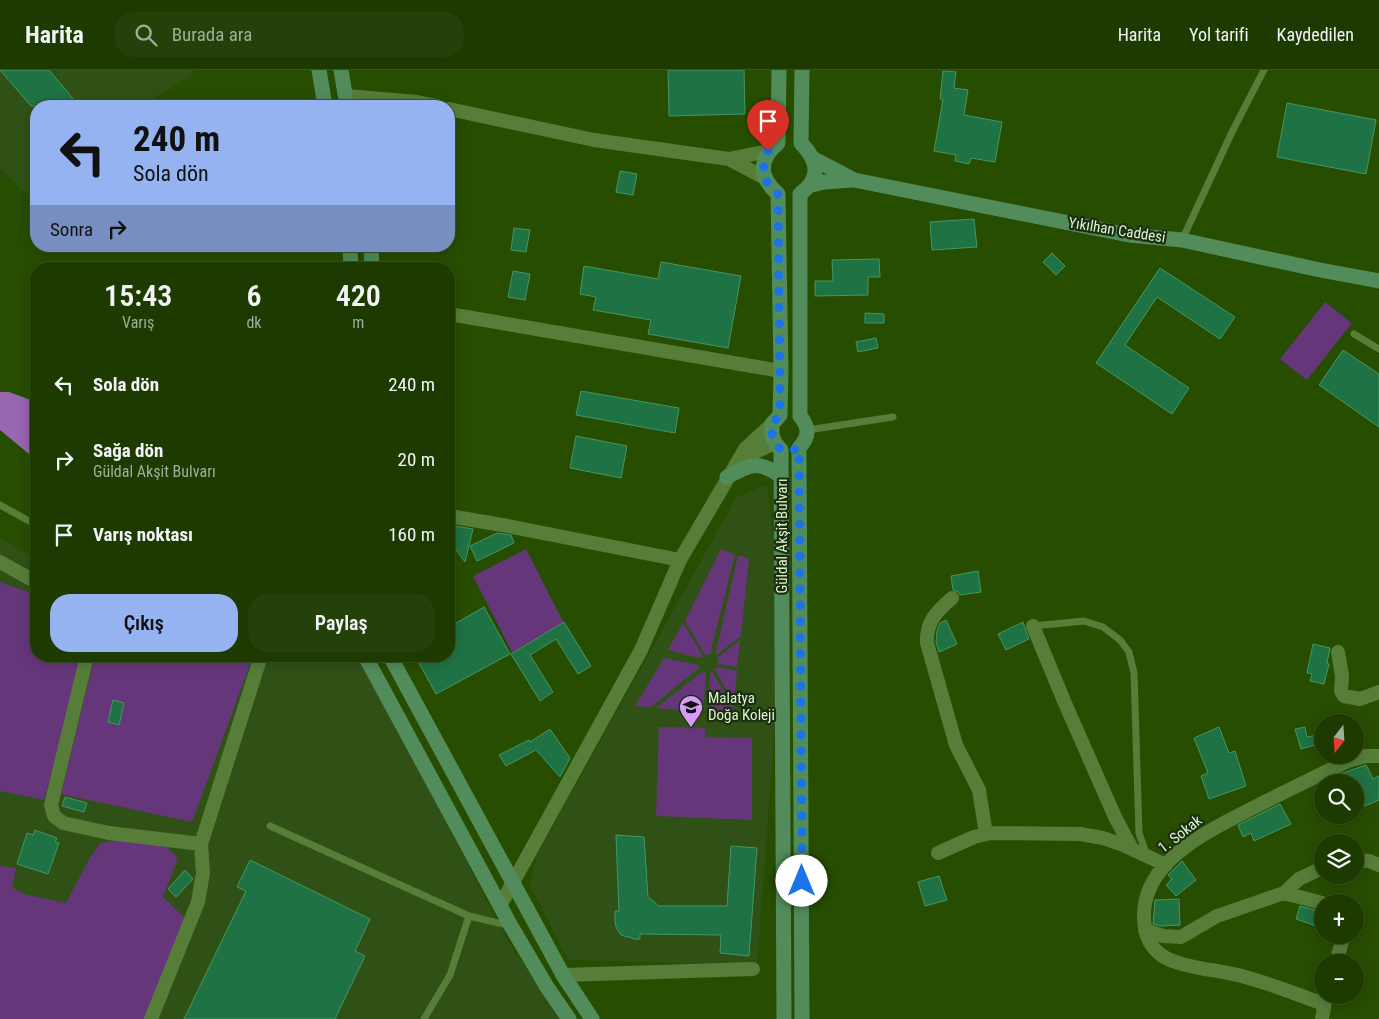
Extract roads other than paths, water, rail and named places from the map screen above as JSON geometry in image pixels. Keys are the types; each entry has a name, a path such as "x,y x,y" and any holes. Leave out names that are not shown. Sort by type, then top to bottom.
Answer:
{"main road":[{"path":"319,70 324,100"},
{"path":"341,70 347,100"},
{"path":"779,70 773,147 764,164 763,177 778,194 789,196 806,190"},
{"path":"801,144 802,70"},
{"path":"773,147 789,142 801,144 814,159 815,172 806,190 800,416"},
{"name":"Yıkılhan Caddesi","path":"814,159 854,180"},
{"name":"Yıkılhan Caddesi","path":"806,190 824,182 854,180 1129,235 1182,240 1379,281"},
{"name":"Güldal Akşit Bulvarı","path":"778,194 781,371 776,420 772,435 778,446 781,476 784,1019"},
{"path":"776,420 790,413 800,416 806,423 808,430"},
{"name":"Güldal Akşit Bulvarı","path":"802,1019 799,448 806,440 808,430"},
{"path":"778,446 790,451 799,448"},
{"path":"727,477 755,465 767,466 781,476"},
{"path":"369,662 511,926 569,1019"},
{"path":"393,662 562,975 592,1019"}],"street":[{"path":"455,110 594,140 729,159 763,177"},
{"path":"729,159 773,147"},
{"path":"455,315 781,371"},
{"path":"500,906 641,650 680,560 727,477 745,449 776,420"},
{"path":"736,464 753,452 778,446"},
{"path":"455,517 680,560"},
{"path":"0,562 30,579"},
{"path":"952,598 938,611 928,627 927,643 956,745 979,790 986,834"},
{"path":"1033,626 1115,817 1132,849"},
{"path":"1338,652 1342,676 1341,691 1344,696 1360,699 1379,692"},
{"path":"86,662 51,805 54,816 63,823 85,829 201,844"},
{"path":"151,1019 198,902 203,873 201,844 259,662"},
{"name":"1. Sokak","path":"1144,930 1144,910 1148,894 1156,876 1185,849 1212,829 1348,761 1365,756 1379,756"},
{"path":"938,853 974,837 986,834 1080,834 1103,838 1166,865"},
{"path":"1364,861 1379,865"},
{"path":"1144,930 1163,936 1181,937 1217,916 1284,892 1299,879 1314,872"},
{"path":"1284,892 1314,901"},
{"path":"1144,930 1150,943 1161,955 1174,962 1245,977 1314,997"},
{"path":"562,975 753,969"},
{"path":"1322,1019 1324,1004"}],"lane":[{"path":"1182,240 1232,132 1264,70"},
{"path":"1354,334 1379,349"},
{"path":"808,430 893,417"},
{"path":"0,505 30,522"},
{"path":"1033,626 1084,621 1103,627 1120,640 1128,652 1134,673 1139,833 1147,856"},
{"path":"270,826 469,916 511,926"},
{"path":"424,1019 450,975 469,916"}],"place":[{"name":"Malatya Doğa Koleji","path":"691,728"}]}
